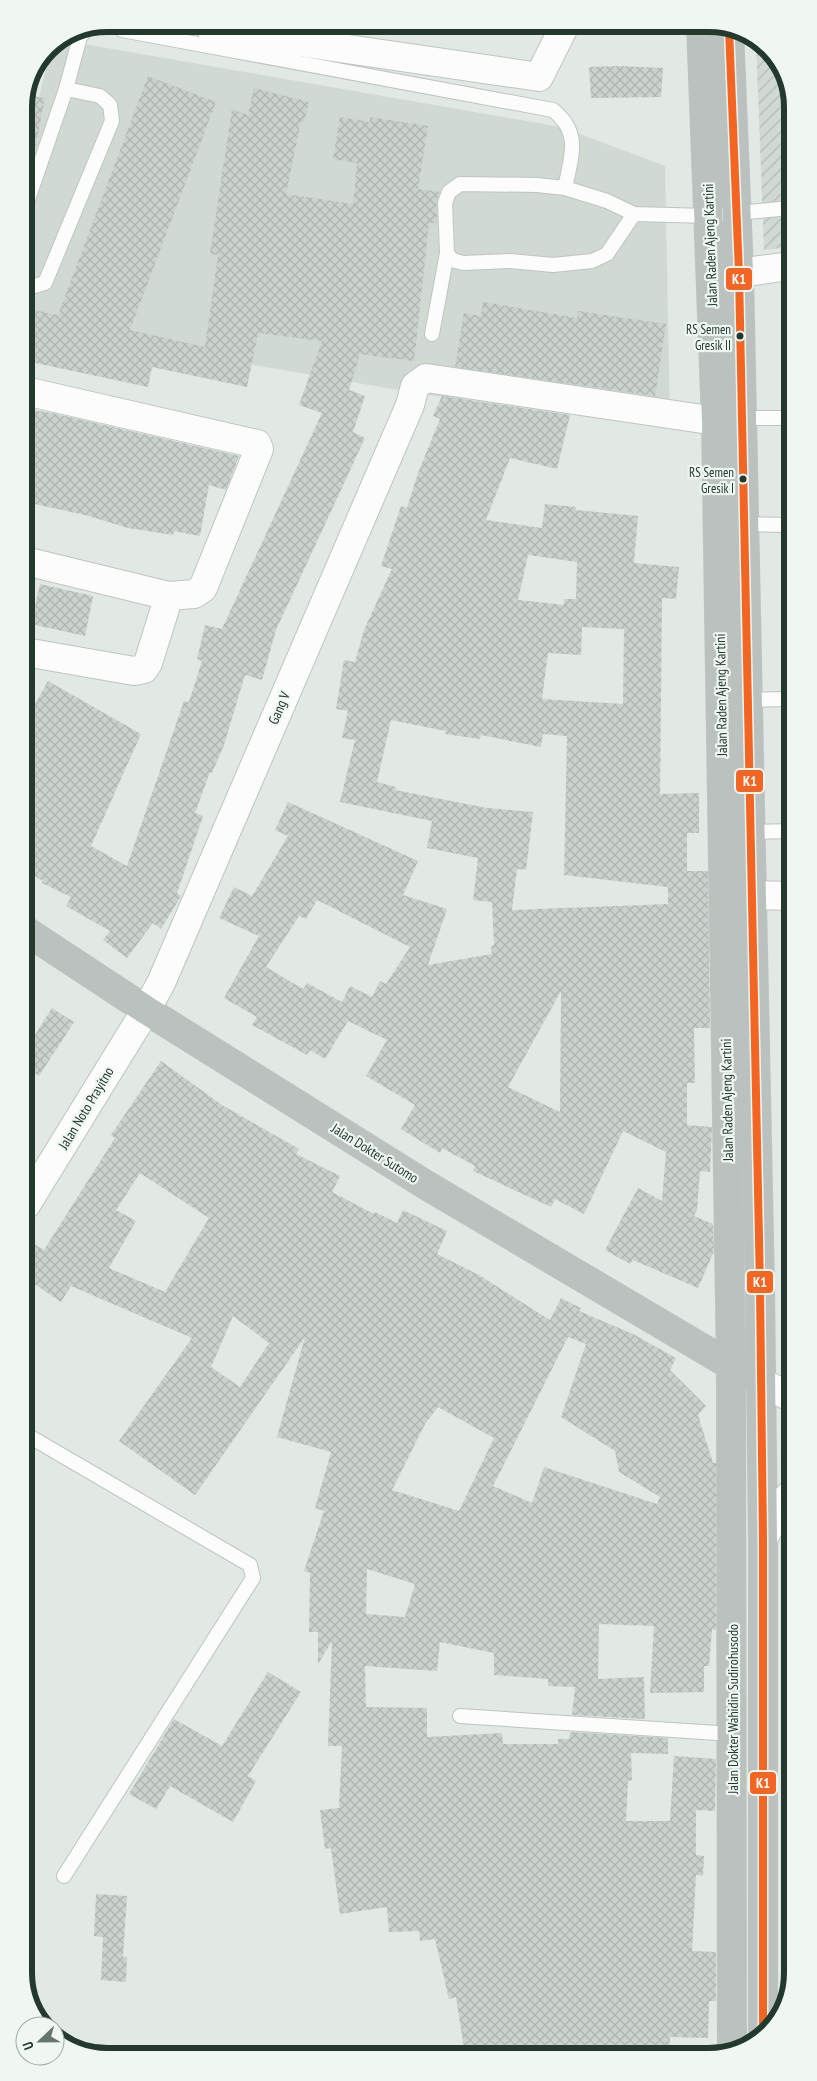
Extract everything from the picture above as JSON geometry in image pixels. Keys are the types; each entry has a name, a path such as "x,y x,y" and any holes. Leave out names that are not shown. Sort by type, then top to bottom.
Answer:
{"highway":[{"name":"Jalan Raden Ajeng Kartini","path":"701,33 708,216 729,420 744,524 745,556 748,700 736,831 731,1366"},
{"name":"Jalan Raden Ajeng Kartini","path":"729,35 735,213 739,273 718,556 721,702 736,831 752,895 761,1382"},
{"path":"718,556 745,556"},
{"name":"Jalan Dokter Sutomo","path":"33,935 146,1010 426,1185 761,1382"},
{"name":"Jalan Dokter Wahidin Sudirohusodo","path":"731,1366 732,2045"},
{"path":"761,1382 763,1540 763,2025"}],"street":[{"path":"233,32 539,77 560,33"},
{"path":"739,273 784,267"},
{"name":"Gang V","path":"146,1010 169,965 410,405 415,386 426,378 729,420"},
{"path":"33,393 256,444 259,452 202,588 194,594 169,596 33,563"},
{"path":"33,653 140,670 148,663 169,596"},
{"path":"752,895 784,896"},
{"name":"Jalan Noto Prayitno","path":"32,1195 146,1010"},
{"path":"761,1382 784,1394"},
{"path":"763,1540 784,1501"}],"lane":[{"path":"133,32 554,110 564,118 574,141 565,188"},
{"path":"33,185 66,89 80,38"},
{"path":"33,287 45,283 112,121 110,105 100,96 66,89"},
{"path":"432,334 447,253 445,203 449,192 460,184 537,185 565,188 607,201 634,214 708,216 784,208"},
{"path":"447,253 452,260 463,263 510,261 553,266 592,261 607,254 634,214"},
{"path":"729,420 784,418"},
{"path":"744,524 784,526"},
{"path":"721,702 784,699"},
{"path":"736,831 784,831"},
{"path":"32,1438 250,1564 254,1578 64,1876"},
{"path":"460,1716 733,1734"}],"shaded area":[{"path":"72,42 561,127 665,166 670,420 427,395 237,362 33,320 33,120 48,63"},
{"path":"756,49 769,62 777,74 784,98 784,248 764,250"}],"building":[{"path":"589,67 663,68 661,97 591,98"},
{"path":"148,76 216,102 130,330 205,347 218,255 210,254 232,109 248,115 254,88 309,102 304,122 301,121 286,194 353,204 357,163 333,159 340,117 370,122 370,117 428,126 418,189 440,192 436,203 437,223 429,223 414,361 360,354 349,390 365,396 353,432 365,438 276,630 262,680 245,675 224,745 212,773 210,772 195,813 203,816 177,893 181,896 161,929 153,923 127,958 103,940 110,931 66,906 71,897 42,883 43,881 33,875 33,708 48,681 141,734 91,846 127,866 184,701 189,702 202,661 197,659 205,625 222,629 322,413 299,405 322,341 258,333 247,387 152,367 148,387 33,362 33,310 58,315"},
{"path":"34,96 45,98 33,159 33,103"},
{"path":"483,302 577,318 578,311 666,324 655,396 455,367 464,313 481,316"},
{"path":"442,396 570,415 557,469 510,458 486,520 542,528 545,504 576,507 576,510 638,516 634,563 679,567 676,599 662,598 660,794 699,793 699,833 687,833 687,871 708,871 710,1028 694,1028 695,1083 687,1083 687,1125 712,1127 710,1172 700,1171 697,1210 694,1216 713,1224 714,1251 698,1288 633,1260 630,1264 605,1250 638,1188 662,1201 666,1152 623,1131 584,1214 555,1199 551,1207 473,1171 475,1166 442,1148 440,1153 401,1129 415,1105 366,1076 387,1040 348,1021 325,1059 310,1050 307,1055 252,1025 257,1017 224,998 259,936 219,918 234,887 252,896 288,836 275,830 288,802 418,861 403,895 447,909 428,965 492,954 491,946 494,945 492,902 473,900 478,858 427,848 432,821 340,802 355,740 342,738 348,711 336,709 344,660 355,662 364,630 392,569 381,566 401,506 407,508 418,473 440,419 433,416","holes":["528,555 577,562 576,599 564,599 564,605 518,600","582,627 624,629 623,704 542,699 548,653 581,655","391,720 446,731 445,734 480,739 481,735 541,747 543,734 567,736 564,875 668,887 668,904 512,910 517,869 526,870 533,812 487,808 395,790 396,787 377,782","317,900 410,947 386,984 380,981 372,997 350,986 342,1002 307,983 303,989 266,967 299,916 306,919","561,991 560,1112 508,1087"]},
{"path":"33,410 239,456 226,490 209,485 200,536 174,531 173,535 128,528 85,515 33,504"},
{"path":"40,584 93,596 85,636 33,624"},
{"path":"52,1008 74,1022 39,1076 32,1071 32,1039"},
{"path":"161,1061 222,1105 299,1149 296,1154 340,1176 332,1192 374,1214 375,1212 397,1223 403,1210 447,1231 437,1254 479,1275 550,1320 561,1298 581,1308 579,1311 633,1334 676,1358 670,1370 706,1406 698,1415 713,1463 716,1463 716,1630 712,1629 709,1666 704,1666 704,1692 650,1693 654,1626 599,1624 598,1679 644,1677 645,1719 572,1715 575,1687 548,1686 548,1679 494,1675 494,1653 440,1642 437,1671 365,1666 366,1707 427,1708 427,1737 502,1733 503,1744 558,1744 558,1739 569,1739 570,1732 668,1738 668,1754 631,1753 632,1780 628,1781 626,1821 670,1821 674,1756 716,1759 715,1811 696,1810 696,1855 704,1856 703,1876 696,1875 692,1951 716,1952 716,2001 709,2001 708,2038 670,2037 669,2048 464,2048 456,1997 449,1999 435,1939 420,1941 419,1931 389,1932 387,1907 340,1914 331,1848 325,1849 320,1810 339,1808 342,1746 328,1746 332,1641 318,1664 318,1632 309,1632 310,1573 304,1571 324,1511 315,1508 331,1452 277,1437 305,1337 195,1495 119,1441 192,1338 71,1286 61,1302 32,1283 32,1243 44,1250 115,1138 111,1135","holes":["140,1173 209,1218 165,1292 109,1268 136,1221 116,1210","233,1316 269,1343 240,1387 211,1367","568,1337 586,1344 561,1417 615,1451 619,1472 660,1497 657,1504 544,1467 532,1503 493,1486","438,1407 494,1438 459,1511 392,1490 425,1424","367,1569 415,1584 405,1617 366,1614"]},
{"path":"268,1672 301,1692 248,1776 256,1781 233,1822 170,1786 156,1809 129,1794 174,1719 222,1746"},
{"path":"96,1894 127,1896 123,1957 127,1957 126,1982 101,1980 103,1937 94,1936"}],"transit line":[{"name":"K1","path":"729,36 739,273 760,1287 763,1539 763,2025"}],"place":[{"name":"RS Semen Gresik II","path":"740,336"},
{"name":"RS Semen Gresik I","path":"743,479"}]}
